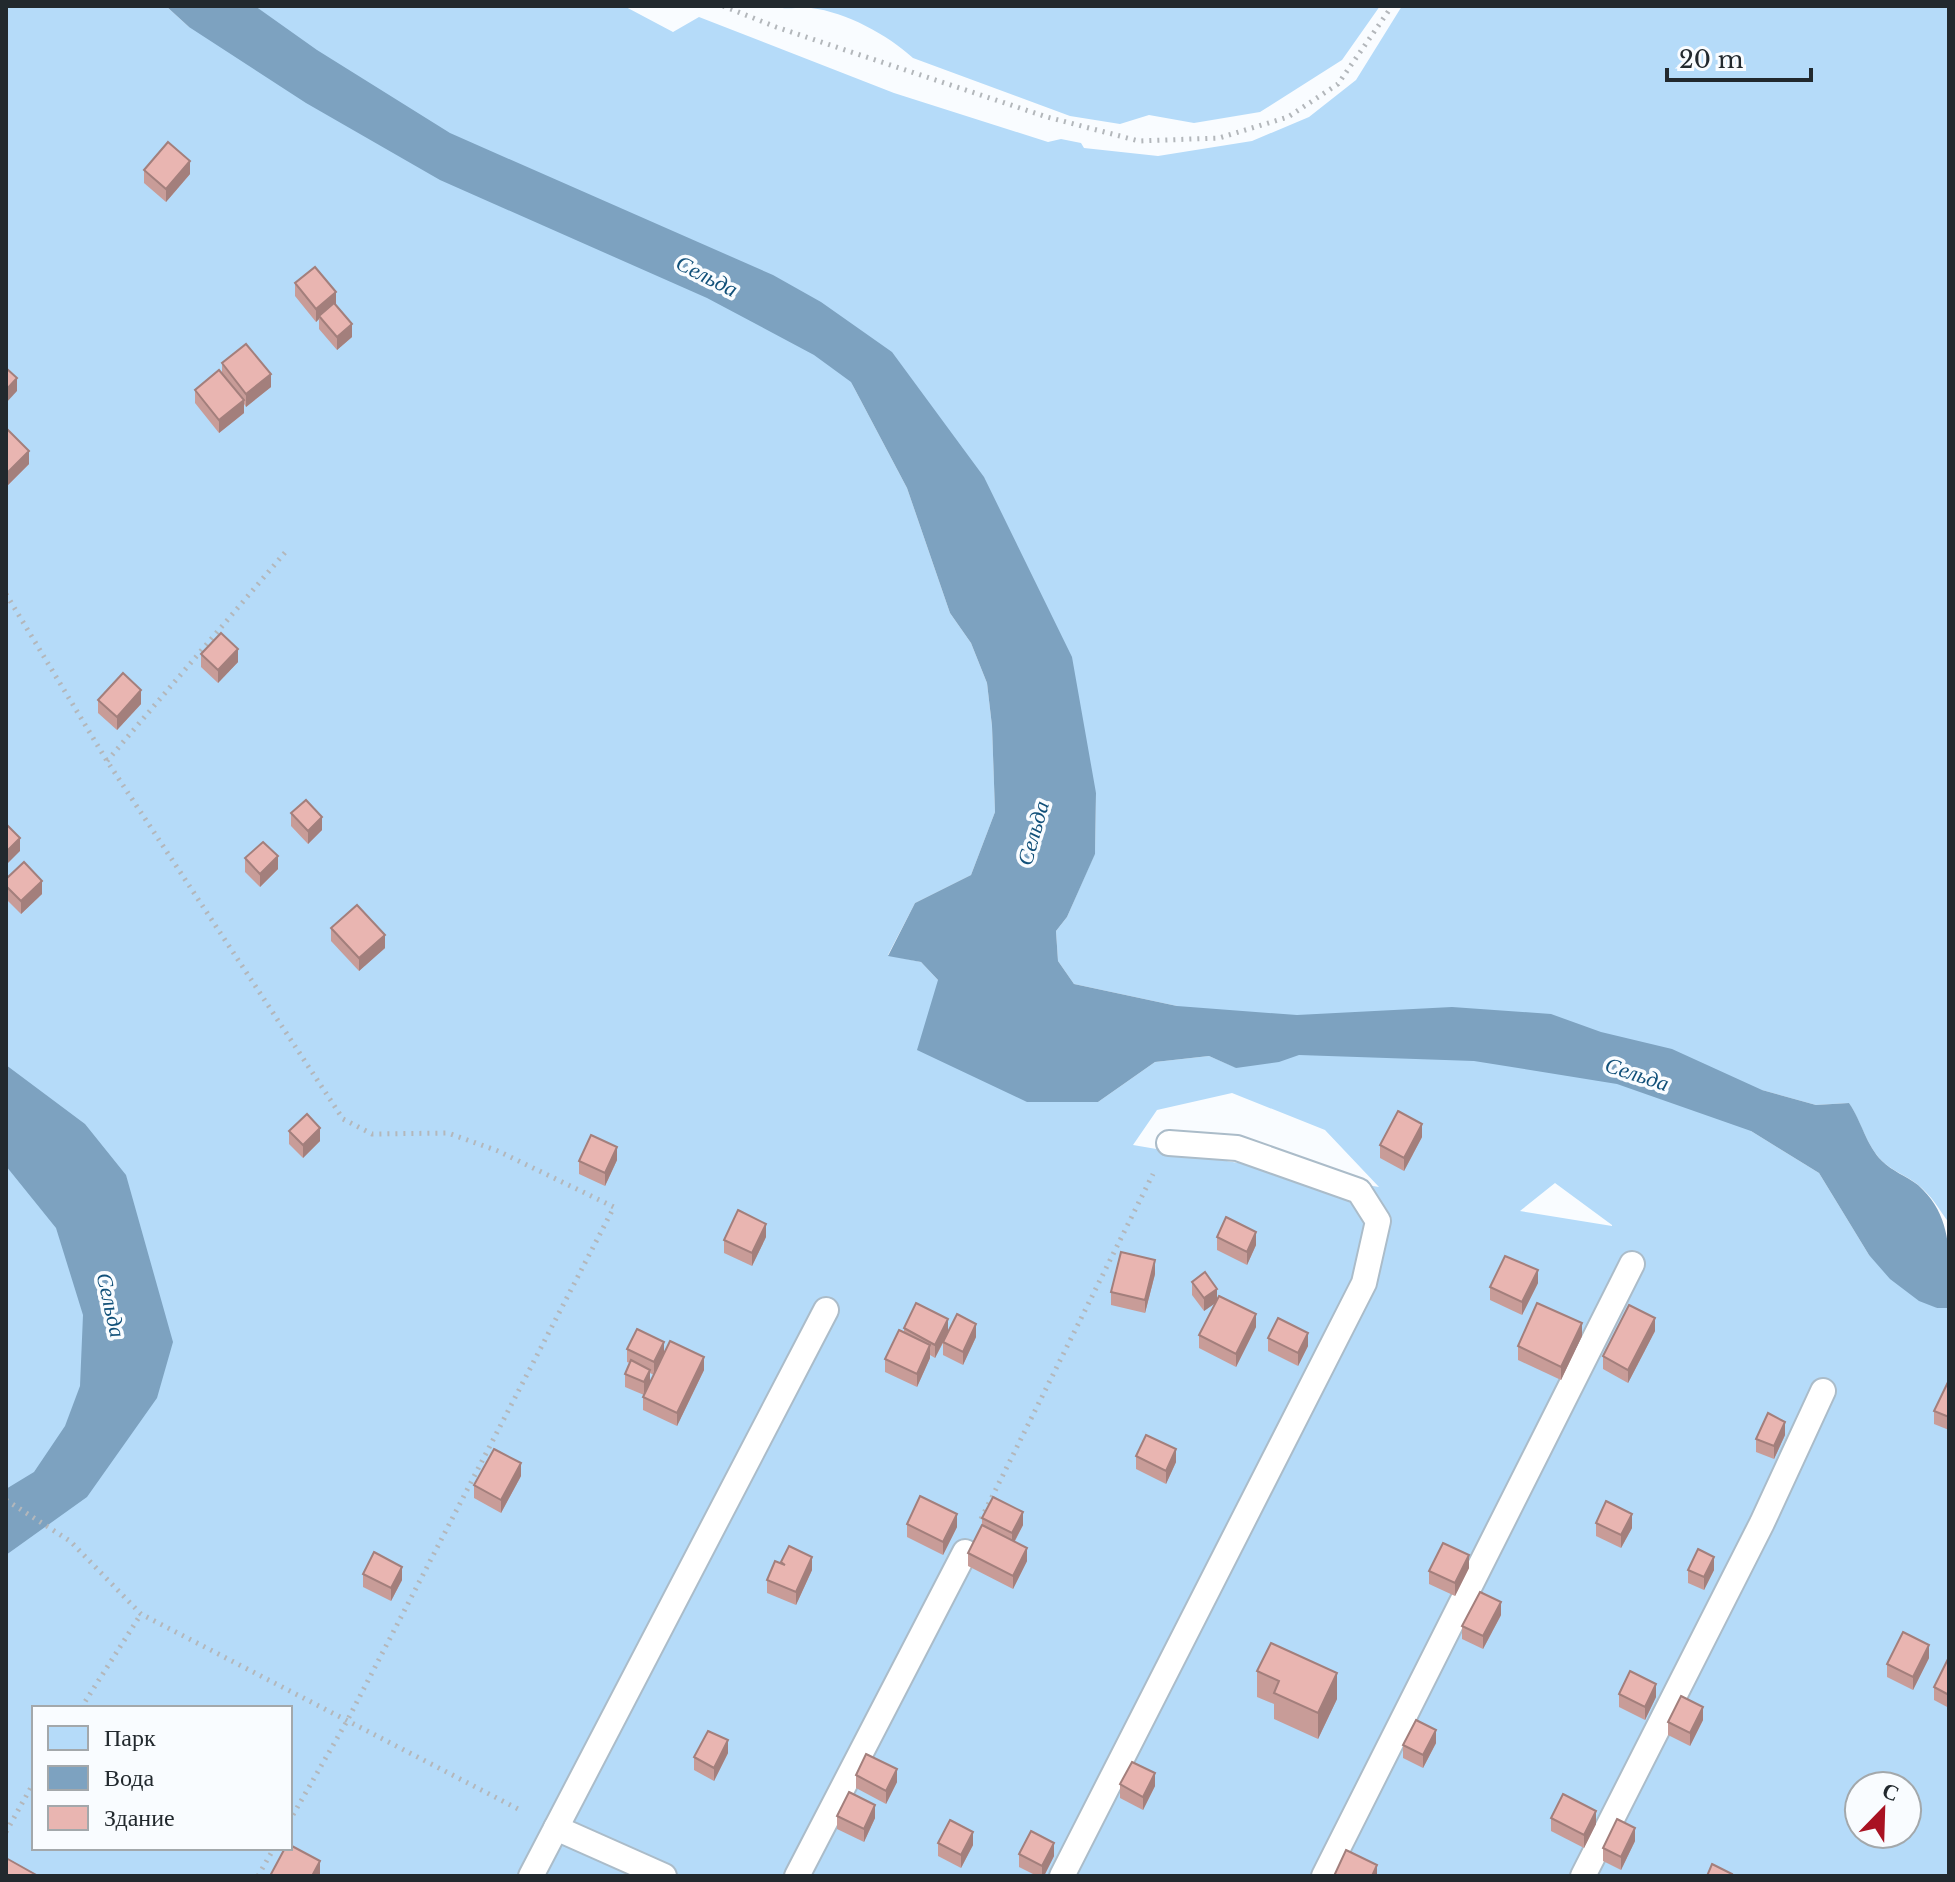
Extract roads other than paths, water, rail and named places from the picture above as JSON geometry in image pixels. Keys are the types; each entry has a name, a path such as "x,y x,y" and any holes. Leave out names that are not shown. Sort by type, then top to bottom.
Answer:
{"lane":[{"path":"1062,1876 1364,1283 1378,1221 1359,1191 1237,1148 1169,1143"},
{"path":"1324,1876 1632,1264"},
{"path":"531,1876 826,1310"},
{"path":"1583,1876 1762,1523 1823,1391"},
{"path":"797,1876 965,1552"},
{"path":"556,1828 664,1876"}],"water":[{"name":"Сельда","path":"166,6 255,6 317,50 450,133 773,275 821,302 892,352 984,477 1072,657 1096,793 1095,854 1067,917 1056,931 1058,961 1074,984 1177,1006 1297,1015 1452,1007 1551,1014 1601,1032 1672,1049 1762,1090 1816,1105 1849,1103 1877,1155 1890,1168 1918,1185 1938,1211 1949,1256 1949,1308 1937,1308 1919,1301 1890,1279 1869,1255 1819,1173 1751,1131 1617,1084 1474,1061 1299,1055 1279,1062 1236,1068 1209,1056 1155,1062 1098,1102 1027,1102 917,1050 938,980 921,962 888,956 915,903 971,875 995,812 992,726 987,683 971,643 950,613 907,488 851,382 814,355 707,298 440,180 306,103 189,27"},
{"name":"Сельда","path":"6,1065 85,1124 126,1175 173,1342 157,1398 87,1497 6,1555 6,1489 34,1472 65,1426 80,1386 83,1315 56,1228 6,1166"}]}
